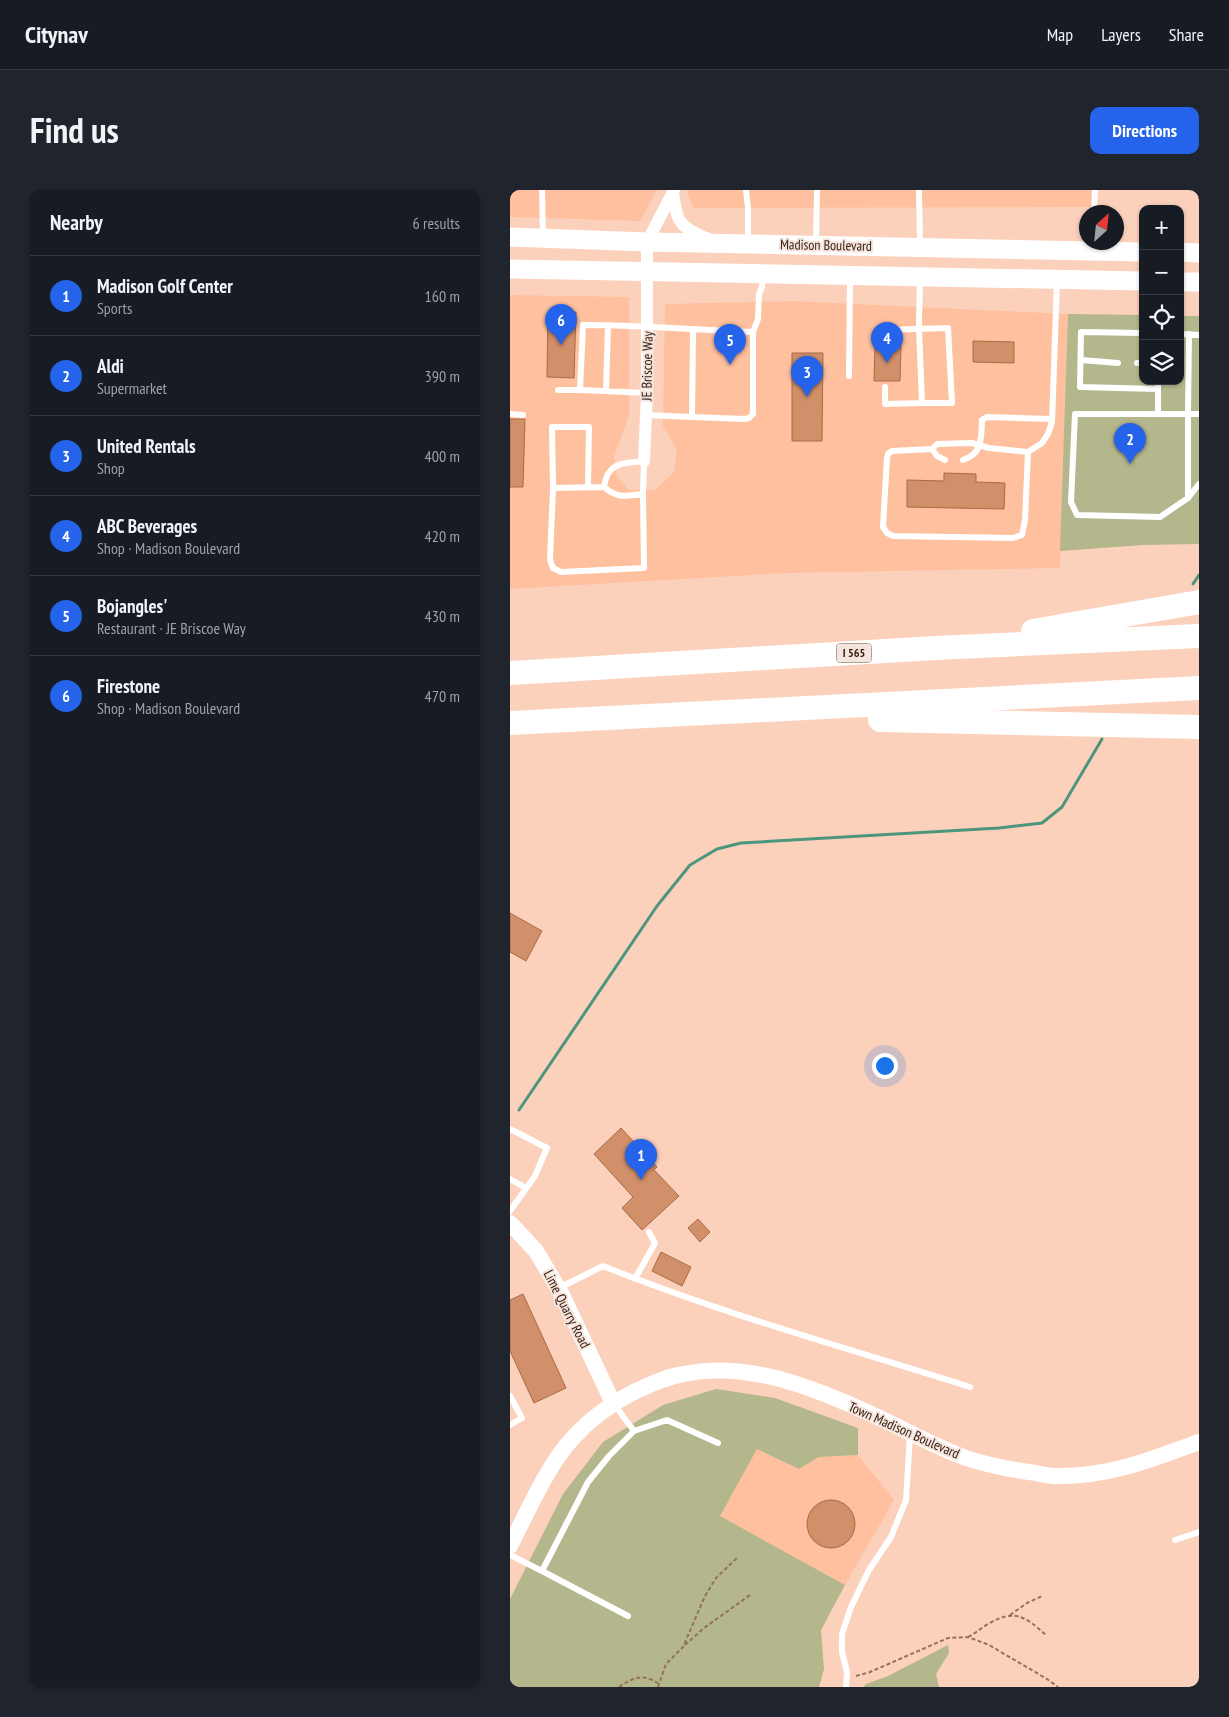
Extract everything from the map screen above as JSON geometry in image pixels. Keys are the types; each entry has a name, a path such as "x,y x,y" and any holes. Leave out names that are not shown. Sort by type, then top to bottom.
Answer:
{"highway":[{"path":"936,648 1199,602"},
{"name":"I 565","path":"510,673 936,648 1199,636"},
{"path":"510,724 1199,688"},
{"path":"729,712 842,720 934,720 1199,728"}],"main road":[{"name":"Madison Boulevard","path":"510,237 816,246 1079,247"},
{"path":"920,246 920,277"},
{"name":"Madison Boulevard","path":"1123,250 1139,252"},
{"path":"510,269 1139,281"},
{"path":"1184,282 1199,282"}],"street":[{"path":"647,242 673,191"},
{"path":"673,191 678,219 685,228 723,244"},
{"name":"JE Briscoe Way","path":"644,461 648,328 647,242"},
{"name":"Lime Quarry Road","path":"510,1223 536,1251 558,1288 613,1403"},
{"name":"Town Madison Boulevard","path":"510,1546 556,1460 571,1439 613,1403 654,1382 684,1373 713,1370 755,1373 792,1383 861,1410 966,1458 998,1467 1055,1476 1098,1474 1137,1464 1199,1442"}],"lane":[{"path":"542,190 543,238"},
{"path":"746,190 748,244"},
{"path":"816,246 817,190"},
{"path":"919,190 920,246"},
{"path":"1094,205 1095,190"},
{"path":"646,415 744,419 749,418 753,414 754,332 758,319 759,294 763,274"},
{"path":"849,376 850,276"},
{"path":"920,277 919,328 922,402"},
{"path":"1028,452 1025,520 1022,534 1013,538 893,536 887,533 883,527 888,454 892,452 932,449 937,444 972,444 1028,452 1042,442 1048,434 1052,419 1057,280"},
{"path":"580,390 583,325 628,325 648,328 754,332"},
{"path":"606,391 608,325"},
{"path":"883,330 948,328 952,403 886,404 885,387"},
{"path":"692,417 693,330"},
{"path":"1139,333 1081,332 1080,387 1158,385 1158,414"},
{"path":"1184,334 1199,335"},
{"path":"1188,498 1189,334"},
{"path":"1081,360 1118,363"},
{"path":"558,390 647,392"},
{"path":"510,414 522,415"},
{"path":"1199,414 1075,414 1071,502 1077,515 1160,517 1188,498 1199,484"},
{"path":"962,460 972,457 980,446 982,420 987,417 1052,419"},
{"path":"588,488 589,427 552,427 553,488 550,560 553,568 561,572 644,568 642,494 644,461 619,464 610,469 605,477 604,487"},
{"path":"932,449 937,456 945,460"},
{"path":"553,488 604,487 612,494 621,497 642,494"},
{"path":"510,1129 546,1148 535,1176 510,1211"},
{"path":"510,1179 526,1188"},
{"path":"635,1279 655,1243 648,1232"},
{"path":"558,1288 602,1266 784,1330 970,1387"},
{"path":"510,1396 522,1418 510,1425"},
{"path":"613,1403 634,1431"},
{"path":"542,1571 588,1482 609,1456 634,1431 668,1420 718,1443"},
{"path":"846,1687 848,1672 842,1652 842,1634 851,1607 869,1570 891,1536 906,1500 910,1432"},
{"path":"1175,1540 1199,1532"},
{"path":"510,1556 628,1616"}],"path":[{"path":"683,1647 716,1578 738,1557"},
{"path":"619,1687 642,1677 652,1679 658,1686 666,1664 683,1647 704,1628 750,1594"},
{"path":"968,1637 1042,1596"},
{"path":"1010,1615 1022,1618 1035,1625 1047,1636"},
{"path":"847,1679 870,1672 948,1638 968,1637 989,1645 1058,1687"}],"shaded area":[{"path":"510,190 657,190 640,221 510,217"},
{"path":"688,190 1093,190 1094,205 1079,205 1079,207 694,208 687,193"},
{"path":"510,295 629,297 629,415 614,457 617,476 629,490 655,490 674,472 677,449 663,427 665,304 792,301 1068,314 1060,568 785,573 510,589"},
{"path":"757,1449 799,1469 819,1457 858,1455 894,1500 845,1585 720,1516"}],"green space":[{"path":"1068,314 1139,315 1139,385 1184,385 1184,316 1199,316 1199,544 1143,545 1060,551"},
{"path":"716,1389 775,1398 858,1428 858,1455 819,1457 799,1469 757,1449 720,1516 845,1585 821,1630 824,1669 819,1687 510,1687 510,1599 563,1494 603,1442 663,1405"},
{"path":"948,1645 949,1653 936,1674 939,1687 863,1687 866,1684 888,1676"}],"building":[{"path":"548,312 576,312 574,378 547,377"},
{"path":"973,341 1014,342 1014,363 973,362"},
{"path":"875,345 901,346 900,381 874,381"},
{"path":"792,353 823,353 822,441 792,441"},
{"path":"510,419 525,419 523,487 510,487"},
{"path":"944,473 976,474 976,482 1005,483 1004,509 907,507 907,480 944,481"},
{"path":"510,913 542,931 526,961 510,952"},
{"path":"621,1128 657,1167 654,1170 679,1196 642,1230 622,1208 633,1197 594,1154"},
{"path":"698,1219 710,1232 700,1242 688,1228"},
{"path":"661,1252 691,1267 682,1286 652,1271"},
{"path":"523,1294 566,1388 534,1403 510,1351 510,1300"},
{"path":"831,1500 840,1502 848,1507 853,1515 855,1524 853,1533 848,1541 840,1546 831,1548 822,1546 814,1541 809,1533 807,1524 809,1515 814,1507 822,1502"}],"waterway":[{"path":"1193,584 1199,575"},
{"path":"519,1110 657,906 690,865 717,849 741,843 999,828 1042,823 1062,807 1102,739"}],"place":[{"name":"Firestone","path":"561,345"},
{"name":"ABC Beverages","path":"887,363"},
{"name":"Bojangles'","path":"730,365"},
{"name":"United Rentals","path":"807,397"},
{"name":"Aldi","path":"1130,464"},
{"name":"Madison Golf Center","path":"641,1180"}]}
